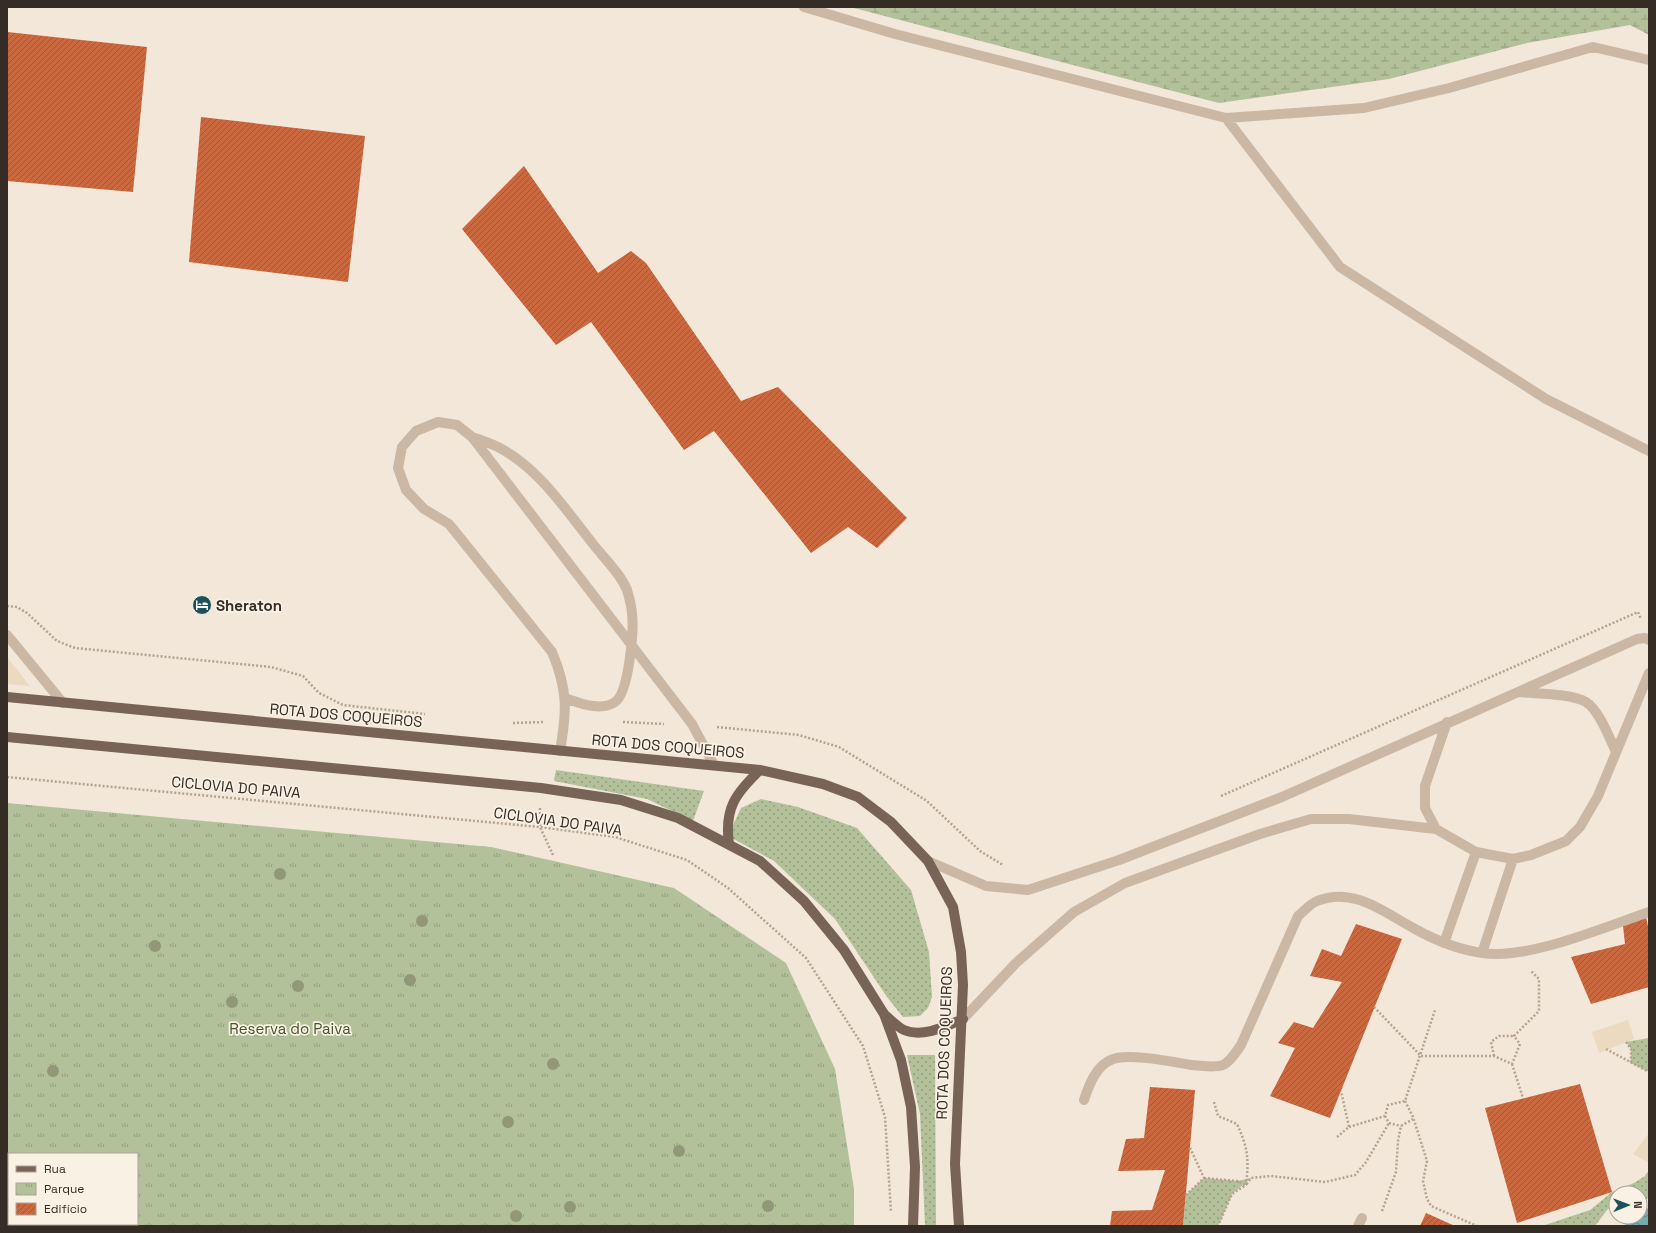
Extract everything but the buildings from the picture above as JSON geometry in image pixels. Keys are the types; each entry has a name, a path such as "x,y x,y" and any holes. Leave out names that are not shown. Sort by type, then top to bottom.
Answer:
{"main road":[{"name":"ROTA DOS COQUEIROS","path":"7,697 760,770 823,784 858,797 891,822 928,861 953,907 961,952 964,985 955,1164 959,1226"},
{"name":"ROTA DOS COQUEIROS","path":"7,737 563,791 628,802 678,818 729,844 760,862 804,901 844,950 884,1014 901,1060 911,1107 915,1167 913,1226"},
{"path":"729,844 728,821 731,805 739,791 760,770"},
{"path":"884,1014 904,1030 922,1033 963,1019"}],"lane":[{"path":"804,7 895,34 1226,118 1364,108 1449,88 1592,47 1649,60"},
{"path":"1226,118 1340,267 1546,399 1649,450"},
{"path":"560,751 565,721 565,698 560,673 552,652 449,524 424,509 406,490 398,468 402,447 416,431 438,422 456,425 472,437 498,447 521,462 545,484 615,572 627,590 632,614 631,647 623,691 616,702 601,706 585,704 565,698"},
{"path":"472,437 631,647 692,724 714,765"},
{"path":"7,635 63,703"},
{"path":"928,861 986,886 1028,890 1118,860 1275,800 1447,722 1637,639 1645,638 1649,640"},
{"path":"963,1019 1016,963 1068,916 1125,883 1260,834 1311,819 1349,820 1436,829 1476,852 1513,859 1531,856 1566,841 1580,827 1598,796 1649,674"},
{"path":"1517,692 1560,695 1586,702 1602,722 1616,752"},
{"path":"1436,829 1425,808 1425,786 1447,722"},
{"path":"1444,943 1476,852"},
{"path":"1482,954 1513,859"},
{"path":"1084,1100 1090,1083 1099,1069 1113,1059 1129,1057 1207,1066 1222,1065 1232,1058 1241,1045 1298,916 1316,901 1337,896 1362,900 1386,910 1414,929 1444,943 1482,954 1518,953 1552,944 1649,912"}],"path":[{"path":"7,606 17,607 27,613 57,641 75,648 271,667 303,676 319,693 342,705 428,715"},
{"path":"1214,799 1638,612 1643,624"},
{"path":"506,724 565,721"},
{"path":"621,722 692,724 799,735 839,747 927,801 980,851 997,863 1009,868"},
{"name":"CICLOVIA DO PAIVA","path":"7,777 540,827 614,837 687,860 728,888 806,958 862,1046 885,1117 891,1219"},
{"path":"1494,1056 1492,1042 1499,1036 1514,1036 1539,1011 1539,979 1529,968"},
{"path":"1374,1007 1420,1056 1494,1056 1512,1064"},
{"path":"1435,1010 1405,1101 1413,1119 1427,1161 1423,1181 1426,1199 1431,1206 1477,1226"},
{"path":"1514,1036 1520,1044 1512,1064 1523,1098"},
{"path":"1626,1042 1631,1048 1631,1063"},
{"path":"1606,1050 1649,1072"},
{"path":"1340,1091 1349,1127"},
{"path":"1405,1101 1388,1105 1385,1116 1389,1123 1401,1126 1413,1119"},
{"path":"1214,1102 1218,1116 1237,1124 1246,1144 1248,1168 1246,1185"},
{"path":"1337,1138 1349,1127 1385,1116"},
{"path":"1218,1226 1232,1194 1246,1185 1252,1178 1271,1176 1325,1182 1355,1175 1366,1162 1389,1123"},
{"path":"1382,1212 1396,1172 1398,1141 1401,1126"},
{"path":"1190,1148 1204,1178"},
{"path":"1186,1195 1204,1178 1237,1181 1246,1185"}],"green space":[{"path":"850,7 1649,7 1649,35 1630,25 1527,43 1389,79 1219,103"},
{"path":"556,770 704,791 693,821 647,799 554,781"},
{"path":"761,799 798,807 857,828 911,890 929,952 932,997 928,1008 920,1016 903,1017 887,997 835,919 774,861 728,836 741,808"},
{"name":"Reserva do Paiva","path":"7,803 491,847 674,888 786,963 835,1069 854,1189 854,1226 7,1226"},
{"path":"1649,1038 1649,1072 1631,1063 1631,1049 1626,1042"},
{"path":"907,1055 935,1055 936,1226 925,1226 920,1114"},
{"path":"1649,1170 1648,1198 1648,1185 1629,1185 1645,1176"},
{"path":"1204,1178 1237,1181 1251,1178 1232,1194 1218,1226 1183,1226 1186,1195"},
{"path":"1608,1195 1608,1209 1595,1226 1542,1226 1590,1210"}],"shaded area":[{"path":"7,657 30,686 7,684"},
{"path":"1628,1020 1634,1039 1599,1053 1592,1032"},
{"path":"1649,1133 1649,1163 1633,1154"}],"water":[{"path":"1648,1208 1649,1226 1625,1226 1648,1225"}],"place":[{"name":"Sheraton","path":"202,605"}]}
